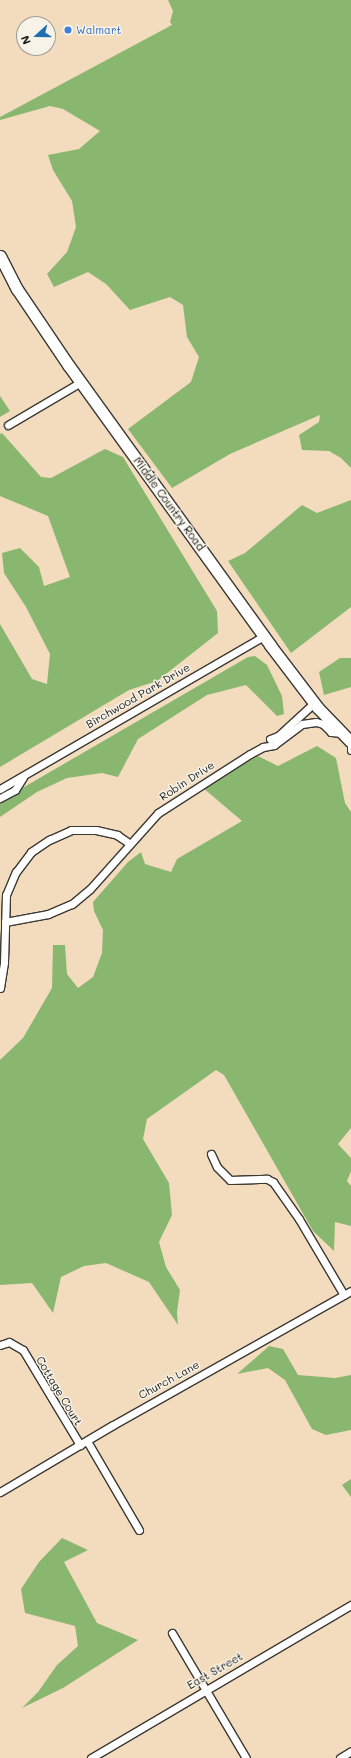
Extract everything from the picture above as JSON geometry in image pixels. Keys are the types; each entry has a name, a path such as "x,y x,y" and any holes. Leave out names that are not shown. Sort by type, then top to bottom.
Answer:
{"main road":[{"name":"Middle Country Road","path":"0,256 20,293 81,382 264,636 314,702 351,742"}],"street":[{"path":"8,425 81,382"},
{"name":"Birchwood Park Drive","path":"0,789 264,636"},
{"name":"Robin Drive","path":"5,922 48,914 72,904 90,889 129,843 158,813 263,747 283,726 291,722 314,702"},
{"name":"Robin Drive","path":"263,747 274,745 309,721 323,724 331,732 342,733"},
{"path":"351,742 351,750"},
{"name":"Birchwood Park Drive","path":"0,785 23,777"},
{"name":"Birchwood Park Drive","path":"0,798 15,790 23,777"},
{"path":"0,988 4,962 6,895 16,872 31,852 49,840 71,830 96,830 117,835 129,843"},
{"path":"211,1154 217,1167 230,1180 267,1179 273,1182 299,1219 344,1295"},
{"name":"Church Lane","path":"0,1492 86,1441 351,1291"},
{"name":"Cottage Court","path":"0,1344 9,1342 20,1348 80,1445"},
{"path":"86,1441 139,1530"},
{"name":"East Street","path":"91,1758 351,1605"},
{"path":"172,1633 246,1758"},
{"path":"340,1758 351,1751"}],"green space":[{"path":"168,0 351,0 351,468 341,458 329,451 302,450 299,435 319,422 320,415 230,454 172,488 128,429 191,382 199,357 187,337 183,305 170,297 130,310 106,284 88,272 54,287 47,274 67,252 76,227 72,201 53,170 48,155 79,149 100,131 63,109 50,106 0,120 0,117 172,25 170,22 173,11"},
{"path":"0,396 10,411 0,417"},
{"path":"2,433 41,477 51,478 105,449 123,457 217,611 218,633 157,681 129,690 0,767 0,624 32,679 47,684 50,654 26,607 4,573 2,553 20,548 39,567 44,586 70,577 48,516 0,496 0,434"},
{"path":"351,500 351,607 291,653 228,561 245,553 302,505 317,513"},
{"path":"255,656 267,665 282,696 284,714 277,716 246,685 207,695 138,739 118,777 102,773 67,778 37,792 0,817 0,801 248,657"},
{"path":"340,658 351,658 351,687 324,695 319,672"},
{"path":"317,746 336,758 345,803 351,812 351,1128 338,1144 351,1158 351,1171 347,1181 351,1186 351,1226 335,1222 334,1251 313,1231 224,1075 216,1070 147,1119 143,1139 169,1183 172,1215 159,1242 166,1267 180,1290 177,1312 178,1325 149,1282 106,1263 84,1266 61,1277 53,1313 32,1283 0,1285 0,1060 23,1038 52,988 53,945 65,945 67,974 78,988 93,977 102,953 103,930 94,911 93,902 128,862 141,852 145,864 171,872 177,859 242,821 202,787 258,756 278,766"},
{"path":"269,1346 283,1349 298,1375 335,1378 351,1375 351,1430 326,1435 312,1429 285,1380 268,1368 237,1374"},
{"path":"351,1479 351,1497 342,1485"},
{"path":"62,1538 88,1550 64,1562 97,1623 138,1640 63,1688 22,1708 38,1692 57,1665 78,1646 75,1626 25,1613 21,1589 39,1562"}],"place":[{"name":"Walmart","path":"68,30"}]}
